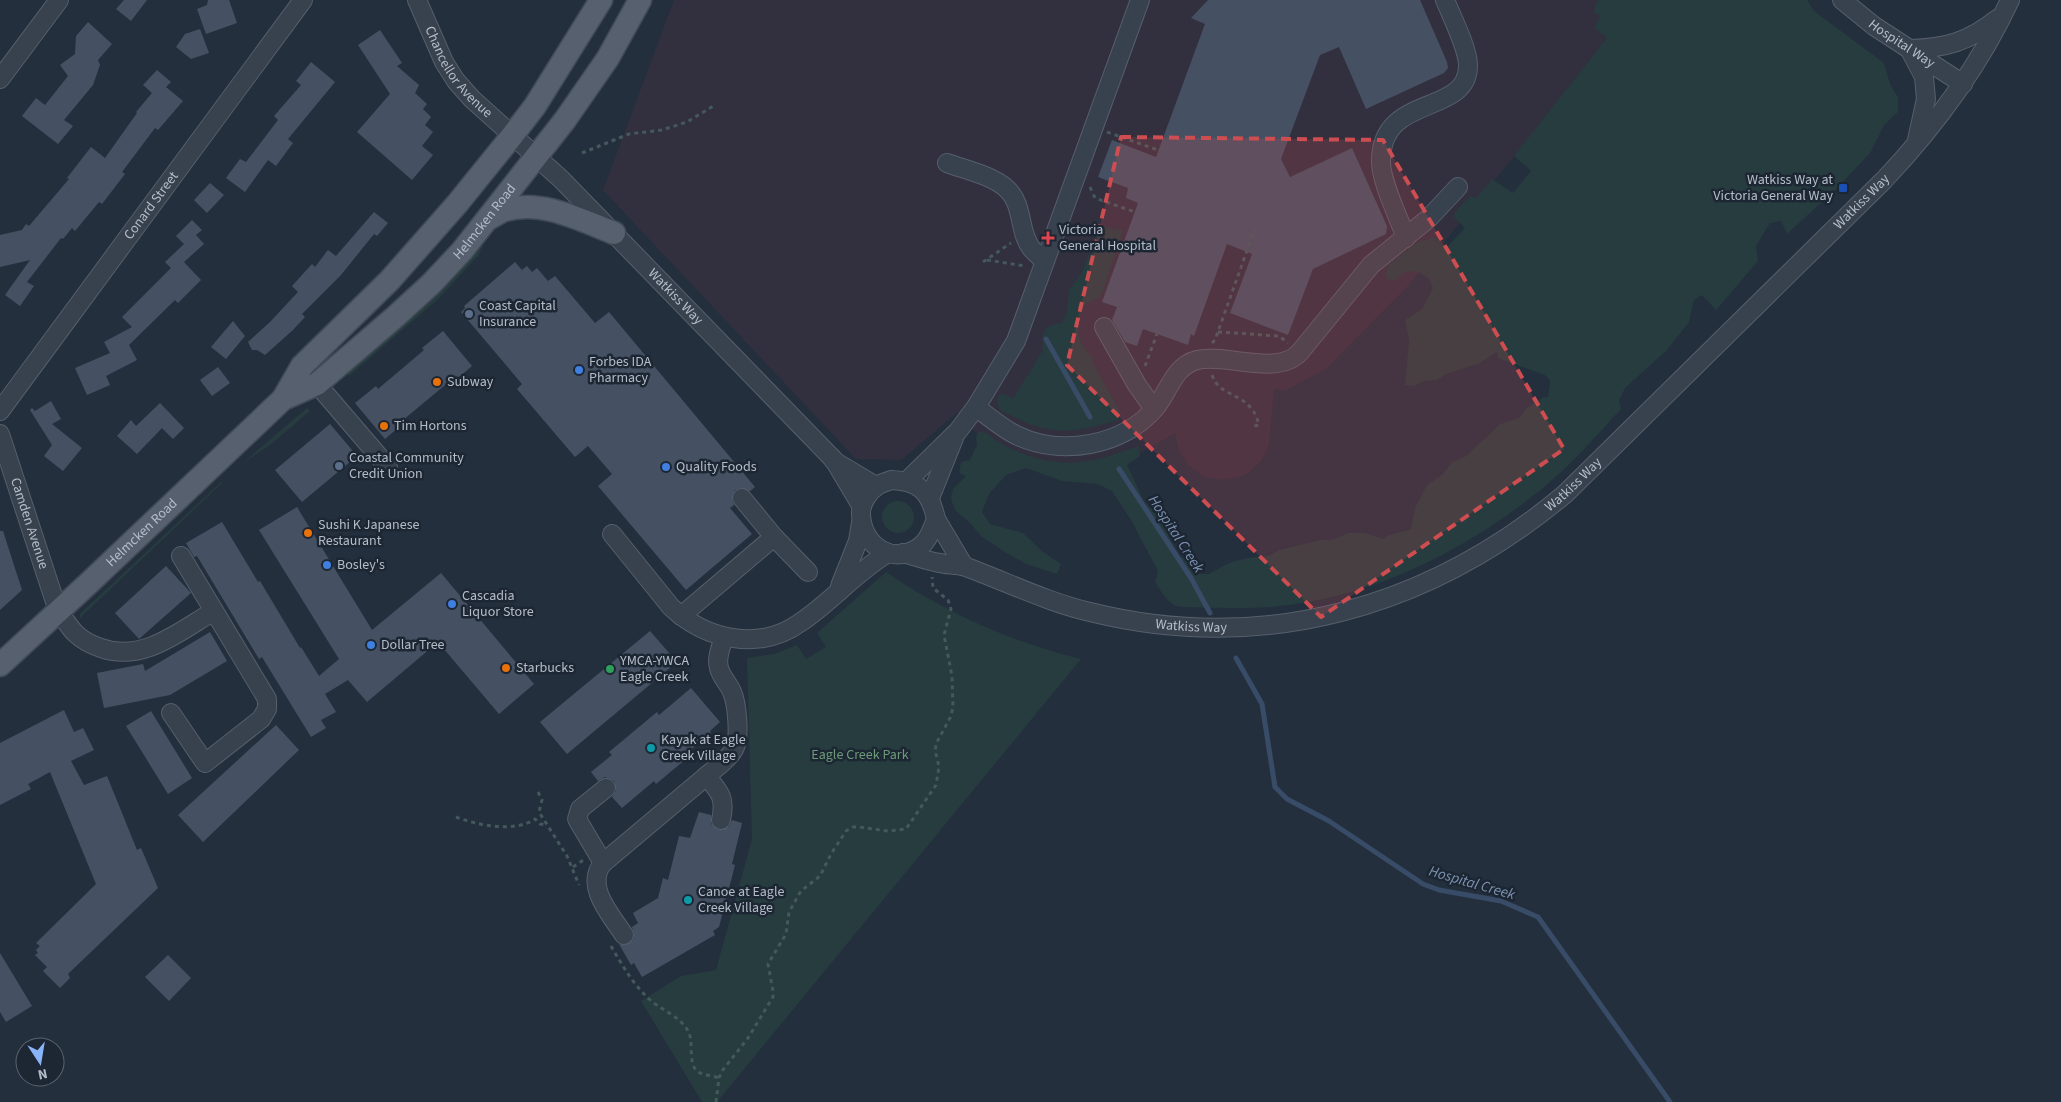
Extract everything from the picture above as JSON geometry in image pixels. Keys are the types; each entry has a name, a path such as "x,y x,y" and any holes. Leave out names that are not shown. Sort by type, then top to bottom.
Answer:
{"main road":[{"name":"Helmcken Road","path":"0,665 283,399 302,366 390,280 457,204 512,136 535,106 601,0"},
{"name":"Helmcken Road","path":"283,399 317,384 395,318 462,251 564,120 608,58 640,0"},
{"path":"487,219 504,210 535,208 562,213 614,232"}],"street":[{"path":"0,79 59,0"},
{"name":"Conard Street","path":"0,411 303,0"},
{"name":"Chancellor Avenue","path":"416,0 444,62 456,81 472,99 512,136"},
{"path":"907,481 958,431 976,407 1016,341 1038,264 1078,172 1094,127 1105,82 1121,39 1140,0"},
{"path":"1406,238 1382,173 1381,152 1387,134 1400,118 1452,94 1464,82 1468,65 1467,57 1445,0"},
{"name":"Hospital Way","path":"1842,0 1860,16 1963,84"},
{"path":"1915,147 1926,99 1924,77 1910,50 1938,48 1962,42 1984,29 2008,6"},
{"name":"Watkiss Way","path":"896,553 939,563 964,566 1034,594 1089,612 1140,622 1196,627 1253,626 1310,619 1361,607 1424,584 1454,570 1512,536 1565,494 1837,227 1915,147 1943,113 1963,84 2008,6"},
{"name":"Watkiss Way","path":"512,136 561,179 614,232 834,460 876,486"},
{"path":"947,163 992,180 1007,189 1017,203 1028,243 1034,252 1038,264"},
{"path":"976,407 1017,435 1044,444 1075,446 1120,435 1143,420 1154,409 1178,371 1187,364 1209,359 1274,364 1290,360 1300,352 1374,263 1429,218 1458,187"},
{"path":"1104,327 1137,385 1154,409"},
{"path":"317,384 388,467"},
{"path":"930,498 958,431"},
{"name":"Camden Avenue","path":"0,434 58,611 82,639 112,652 143,650 159,643 214,611"},
{"name":"Watkiss Way","path":"834,460 861,515"},
{"path":"836,593 855,551 861,515 867,495 876,486 891,480 907,481 920,487 930,498 936,519 964,566"},
{"path":"742,498 774,537 808,572"},
{"path":"861,515 866,536 876,547 896,553"},
{"path":"612,534 671,607 681,616 698,627 724,637 735,639 761,638 788,629 811,616 872,562 896,553 916,549 926,541 936,519"},
{"path":"681,616 774,537"},
{"path":"171,713 205,763 261,719 267,709 267,699 180,556"},
{"path":"617,940 597,891 595,876 603,863 732,753 737,740 734,697 721,674 718,663 724,637"},
{"path":"706,776 716,788 723,801 724,807 720,820"},
{"path":"603,863 577,819 580,809 606,788"}],"path":[{"path":"582,153 629,134 662,130 687,122 715,105"},
{"path":"1094,127 1158,150"},
{"path":"1078,172 1095,198 1136,212"},
{"path":"1254,426 1259,425 1251,408 1240,399 1223,391 1214,381 1207,346 1216,340 1255,228"},
{"path":"1017,240 985,261 1038,264"},
{"path":"1218,332 1279,336 1290,344 1295,338"},
{"path":"1145,366 1156,334"},
{"path":"716,1102 719,1078 748,1038 773,997 768,964 786,934 789,912 801,891 820,876 841,837 853,827 888,831 906,829 936,785 939,767 935,750 937,742 950,718 953,708 954,691 944,635 950,605 948,600 937,591 932,583 933,573 939,563"},
{"path":"538,792 542,800 539,812 567,856 581,890"},
{"path":"456,817 482,825 523,825 535,819 540,824 546,825"},
{"path":"617,940 639,989 676,1018 688,1031 692,1041 692,1061 695,1069 719,1078"}],"highlighted area":[{"path":"1121,137 1383,140 1564,449 1321,617 1067,365"}],"shaded area":[{"name":"Victoria General Hospital","path":"674,0 1624,0 1611,38 1408,286 1326,369 1285,391 1274,389 1269,444 1266,453 1261,461 1248,473 1240,477 1222,480 1204,477 1189,466 1179,451 1175,433 1136,456 1047,467 984,441 957,413 901,460 856,459 603,190"}],"green space":[{"path":"1599,0 1807,0 1814,11 1884,63 1890,84 1898,97 1898,112 1884,125 1870,153 1837,188 1787,234 1781,221 1770,223 1756,246 1758,261 1716,310 1702,295 1694,300 1689,322 1667,350 1625,388 1619,400 1621,409 1574,459 1544,487 1474,537 1437,558 1398,576 1358,590 1274,607 1193,607 1178,606 1171,603 1155,582 1158,571 1131,520 1112,491 1098,484 1062,481 1026,468 1006,475 989,494 982,512 990,524 1023,533 1043,552 1061,564 1057,574 1026,564 1005,552 981,536 955,510 951,499 953,489 966,476 959,473 961,462 970,460 977,445 976,437 979,431 1019,452 1036,458 1066,463 1094,460 1138,446 1140,456 1127,465 1144,501 1158,517 1180,556 1187,561 1197,574 1209,574 1229,563 1247,558 1269,556 1279,550 1320,540 1332,540 1348,533 1365,533 1383,539 1389,535 1411,529 1415,508 1427,485 1443,474 1452,462 1466,456 1500,424 1519,418 1527,408 1542,398 1548,397 1550,381 1545,375 1498,358 1497,352 1478,364 1446,374 1437,380 1424,381 1415,386 1405,385 1409,341 1405,320 1422,309 1433,288 1429,279 1417,271 1404,272 1396,280 1389,280 1385,276 1389,264 1418,242 1434,237 1446,248 1465,228 1453,216 1461,205 1471,196 1476,199 1492,179 1513,193 1531,171 1514,156 1607,38 1595,28 1600,15 1594,13"},
{"path":"1100,226 1123,231 1101,297 1086,304 1076,321 1081,342 1094,358 1092,361 1120,415 1117,420 1084,429 1056,430 1030,424 999,409 997,401 999,395 1004,394 1013,399 1043,350 1043,334 1051,326 1062,323 1067,312 1069,290 1081,274"},
{"path":"484,245 478,256 437,300 349,376 347,373 421,309"},
{"path":"307,408 310,411 271,444 243,463"},
{"path":"222,483 80,618 80,614"},
{"path":"898,501 910,505 914,517 910,529 898,533 886,529 882,517 886,505"},
{"name":"Eagle Creek Park","path":"886,572 956,613 1004,635 1081,659 717,1102 702,1102 641,1001 681,976 716,970 752,839 747,658 774,654 797,645 806,659 826,647 817,633"}],"building":[{"path":"124,0 147,0 131,21 116,9"},
{"path":"208,0 229,0 237,23 206,34 197,9 207,5"},
{"path":"1208,0 1420,0 1448,68 1444,73 1366,109 1339,47 1320,55 1281,159 1290,177 1352,148 1387,226 1386,234 1313,269 1288,335 1230,313 1252,254 1227,244 1194,336 1191,334 1188,345 1143,329 1137,346 1125,342 1112,320 1117,307 1102,302 1138,203 1126,198 1128,188 1098,177 1112,140 1156,157 1205,24 1191,18"},
{"path":"88,22 112,44 98,60 100,65 93,85 64,120 73,126 58,144 22,116 36,98 45,105 68,76 60,65 75,54 76,36"},
{"path":"200,29 209,53 191,59 176,47 185,34"},
{"path":"380,30 402,63 397,66 419,85 415,93 427,104 423,109 431,117 425,125 433,132 422,146 433,155 412,180 357,132 390,94 358,45"},
{"path":"311,62 335,82 288,139 293,143 276,166 268,160 245,192 226,178 240,159 246,162 278,120 274,116 301,85 296,81"},
{"path":"157,70 171,82 166,87 183,101 158,130 155,128 122,172 125,174 102,204 99,202 75,231 72,228 63,239 61,238 27,282 34,286 20,306 5,295 30,260 0,267 0,235 22,230 26,224 29,226 69,179 67,178 91,147 105,158 136,112 152,93 143,85"},
{"path":"210,183 224,195 207,213 194,200"},
{"path":"374,212 388,223 377,236 374,234 341,275 302,314 305,317 293,330 265,355 257,350 252,350 248,342 298,292 292,286 312,264 315,267 328,250 336,256"},
{"path":"192,220 202,230 196,235 204,244 184,262 201,280 178,303 175,300 129,345 137,360 106,376 110,385 87,395 75,368 110,353 104,342 132,327 122,317 171,268 165,262 184,244 176,236"},
{"path":"515,262 522,270 527,266 532,272 537,268 548,281 555,276 595,323 609,312 755,487 750,491 741,488 735,490 732,499 734,505 730,508 752,534 686,590 598,486 612,474 588,446 575,457 517,389 522,384 461,312 465,308 464,306"},
{"path":"233,321 245,336 226,359 211,347"},
{"path":"443,331 472,366 452,383 450,381 403,420 405,422 385,439 355,403 376,386 378,389 424,350 422,348"},
{"path":"218,367 230,383 212,396 200,380"},
{"path":"51,401 61,419 52,424 82,448 63,471 44,456 52,445 30,410 32,408 35,411"},
{"path":"160,403 184,428 173,439 162,428 137,454 117,436 131,420 136,426"},
{"path":"330,424 357,456 302,502 275,470"},
{"path":"297,507 372,630 441,573 534,684 499,714 438,642 367,702 348,680 325,694 336,712 321,720 326,728 311,737 262,657 259,659 197,556 194,557 186,543 222,522 258,582 260,581 319,676 339,659 259,530"},
{"path":"0,531 3,531 22,590 0,610"},
{"path":"166,566 191,593 139,639 115,613"},
{"path":"650,631 677,662 567,754 540,722"},
{"path":"210,632 227,661 170,695 104,708 97,673 143,664 145,671"},
{"name":"Kayak at Eagle Creek Village","path":"691,688 720,722 710,731 711,733 689,751 692,754 656,784 654,781 622,808 612,797 616,791 614,781 605,777 598,781 591,772 612,755 609,752 657,712 659,715"},
{"path":"64,710 74,732 83,728 94,750 71,761 84,785 107,776 137,850 141,848 158,888 68,974 70,978 60,988 43,971 47,967 35,955 38,953 36,950 40,946 36,943 96,884 50,772 28,784 31,789 0,805 0,743"},
{"path":"151,711 192,778 168,794 126,726"},
{"path":"276,725 299,750 203,842 178,815"},
{"name":"Canoe at Eagle Creek Village","path":"699,812 711,815 711,824 719,830 729,827 732,820 742,823 732,864 735,865 719,927 713,931 715,935 642,977 634,963 631,965 619,944 625,945 633,940 632,927 638,923 633,913 658,898 663,878 668,880 679,836 690,838"},
{"path":"0,953 32,1006 6,1022 0,1012"},
{"path":"168,955 191,978 169,1001 145,977"}],"waterway":[{"name":"Hospital Creek","path":"1046,339 1090,417"},
{"name":"Hospital Creek","path":"1119,469 1191,578 1210,613"},
{"name":"Hospital Creek","path":"1236,658 1262,704 1275,787 1287,799 1329,821 1423,884 1439,890 1501,901 1538,917 1670,1102"}],"place":[{"name":"Watkiss Way at Victoria General Way","path":"1843,188"},
{"name":"Victoria General Hospital","path":"1048,238"},
{"name":"Coast Capital Insurance","path":"469,314"},
{"name":"Forbes IDA Pharmacy","path":"579,370"},
{"name":"Subway","path":"437,382"},
{"name":"Tim Hortons","path":"384,426"},
{"name":"Coastal Community Credit Union","path":"339,466"},
{"name":"Quality Foods","path":"666,467"},
{"name":"Sushi K Japanese Restaurant","path":"308,533"},
{"name":"Bosley's","path":"327,565"},
{"name":"Cascadia Liquor Store","path":"452,604"},
{"name":"Dollar Tree","path":"371,645"},
{"name":"Starbucks","path":"506,668"},
{"name":"YMCA-YWCA Eagle Creek","path":"610,669"},
{"name":"Kayak at Eagle Creek Village","path":"651,748"},
{"name":"Canoe at Eagle Creek Village","path":"688,900"}]}
